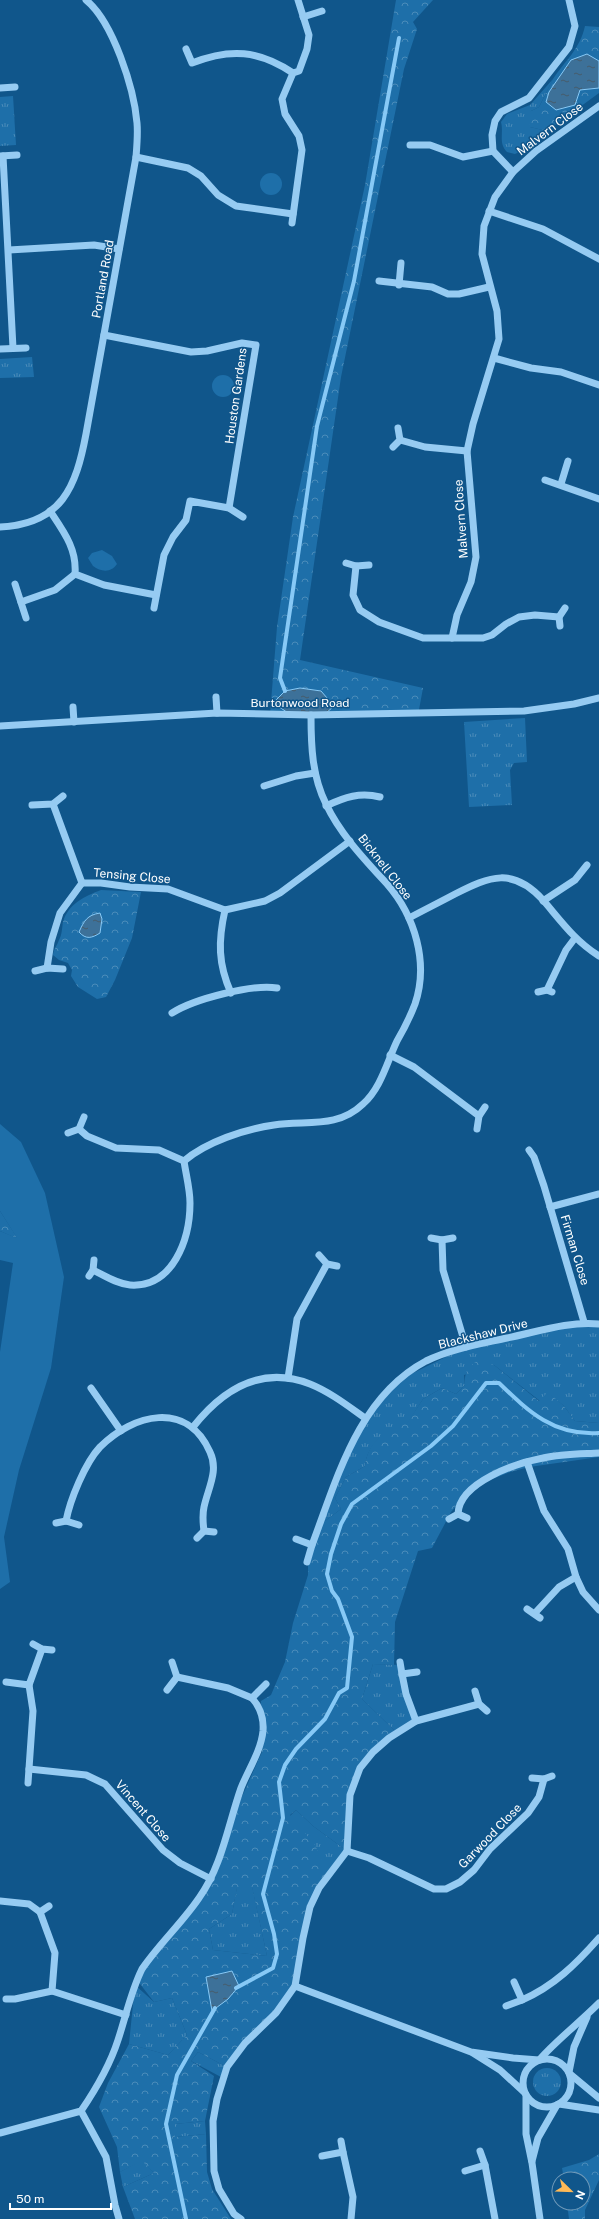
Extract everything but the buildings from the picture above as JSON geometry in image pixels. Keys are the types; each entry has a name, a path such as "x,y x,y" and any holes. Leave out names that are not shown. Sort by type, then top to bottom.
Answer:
{"street":[{"name":"Portland Road","path":"0,527 23,524 50,511 67,494 76,476 81,461 136,157 137,121 114,38 103,17 86,0"},
{"path":"292,223 302,150 299,136 285,114 282,99 294,73 299,72 309,42 298,0"},
{"path":"513,172 493,151 492,135 497,117 507,107 529,98 569,47 575,26 570,0"},
{"path":"303,17 322,11"},
{"path":"186,49 192,63 218,54 233,52 271,60 294,73"},
{"path":"0,88 15,87"},
{"name":"Malvern Close","path":"452,638 457,615 471,582 476,557 467,451 473,424 499,339 499,322 489,287 482,254 484,226 489,211 503,184 513,172 536,151 599,106"},
{"path":"410,145 430,146 463,157 493,151"},
{"path":"14,348 2,156 17,155"},
{"path":"136,157 188,168 201,176 218,196 236,206 293,214"},
{"path":"489,211 543,230 599,259"},
{"path":"9,250 94,245 119,249"},
{"path":"399,285 401,263"},
{"path":"379,281 399,285 432,288 448,294 459,294 489,287"},
{"name":"Houston Gardens","path":"104,335 191,352 207,351 242,343 256,345 229,508"},
{"path":"0,349 26,348"},
{"path":"494,358 531,368 561,372 599,384"},
{"path":"398,428 400,440"},
{"path":"400,440 425,447 467,451"},
{"path":"394,447 400,440"},
{"path":"561,484 568,461"},
{"path":"545,480 561,484 599,499"},
{"path":"154,608 168,546 186,520 190,501 229,508 243,517"},
{"path":"50,511 68,538 74,551 75,574"},
{"path":"346,563 356,566 369,565"},
{"path":"356,566 353,595 356,603 365,615 379,622 423,638 488,637 519,617 535,615 559,617"},
{"path":"75,574 104,585 156,595"},
{"path":"21,602 54,590 75,574"},
{"path":"15,584 26,618"},
{"path":"560,626 559,617 565,608"},
{"path":"216,698 217,713"},
{"name":"Burtonwood Road","path":"0,726 217,713 311,715 524,711 599,698"},
{"path":"73,707 74,722"},
{"name":"Bicknell Close","path":"184,1161 210,1144 262,1127 283,1124 322,1123 346,1116 355,1111 371,1096 415,1004 420,978 419,947 409,918 387,885 350,841 326,806 315,773 312,753 311,715"},
{"path":"264,786 296,776 315,773"},
{"path":"326,806 348,796 366,794 380,797"},
{"path":"32,805 53,804 63,796"},
{"name":"Tensing Close","path":"53,804 82,883"},
{"path":"231,993 224,973 219,944 225,910 265,901 280,894 350,841"},
{"path":"543,901 575,880 587,865"},
{"path":"409,918 482,880 492,877 502,877 521,884 543,901 575,938 599,956"},
{"name":"Tensing Close","path":"82,883 101,883 130,887 168,889 225,910"},
{"name":"Tensing Close","path":"47,968 51,942 60,913 82,883"},
{"path":"538,992 549,991 566,950 575,938"},
{"path":"35,971 47,968 62,969"},
{"path":"172,1013 190,1003 231,993 259,987 277,988"},
{"path":"390,1055 414,1067 479,1116"},
{"path":"477,1129 479,1116 485,1106"},
{"path":"68,1133 79,1129 84,1117"},
{"path":"79,1129 87,1136 116,1148 159,1150 184,1161 190,1195 189,1220 183,1246 170,1269 149,1282 139,1285 117,1282 91,1273 94,1260"},
{"name":"Firman Close","path":"529,1150 534,1157 550,1207 584,1322"},
{"name":"Firman Close","path":"550,1207 599,1194"},
{"path":"430,1238 442,1240 453,1238"},
{"path":"442,1240 443,1270 466,1348"},
{"path":"319,1255 327,1264 337,1266"},
{"path":"288,1378 297,1319 327,1264"},
{"name":"Blackshaw Drive","path":"307,1562 312,1545 353,1439 365,1418 399,1380 417,1367 438,1356 466,1348 584,1322 599,1324"},
{"path":"193,1427 204,1413 231,1390 258,1379 288,1378 312,1384 365,1418"},
{"path":"91,1388 121,1431"},
{"path":"66,1521 69,1507 81,1478 100,1448 121,1431 150,1417 171,1418 193,1427 210,1452 213,1462 214,1473 202,1516 204,1532"},
{"path":"449,1519 458,1514 462,1499 475,1486 494,1474 544,1457 599,1452"},
{"path":"527,1462 544,1511 568,1549 576,1577 583,1592 599,1610"},
{"path":"458,1514 467,1518"},
{"path":"56,1523 66,1521 79,1525"},
{"path":"197,1538 204,1532 214,1532"},
{"path":"296,1539 312,1545"},
{"path":"527,1609 537,1615 559,1587 576,1577"},
{"path":"33,1644 42,1649 52,1650"},
{"path":"28,1783 33,1711 29,1685 42,1649"},
{"path":"172,1662 177,1677"},
{"path":"400,1662 406,1694 416,1721"},
{"path":"402,1674 417,1672"},
{"path":"167,1690 177,1677"},
{"path":"0,2133 81,2111 98,2086 118,2041 142,1969 199,1898 211,1879 242,1787 260,1744 263,1732 262,1716 259,1706 252,1698 228,1688 177,1677"},
{"path":"6,1682 29,1685"},
{"path":"252,1698 266,1684"},
{"path":"475,1691 479,1704 487,1711"},
{"path":"241,2219 234,2214 219,2189 214,2171 213,2121 216,2099 227,2067 245,2044 276,2013 295,1986 310,1907 319,1888 347,1852 350,1794 360,1768 373,1752 389,1738 416,1721 479,1704"},
{"name":"Vincent Close","path":"29,1769 86,1775 105,1784 113,1791 152,1840 162,1850 180,1863 211,1879"},
{"path":"532,1778 544,1779 552,1776"},
{"name":"Garwood Close","path":"347,1852 368,1858 434,1889 446,1889 460,1882 474,1870 490,1849 528,1813 539,1797 544,1779"},
{"path":"0,1901 30,1904 40,1912 55,1953 52,1991"},
{"path":"40,1912 49,1906"},
{"path":"506,2006 546,1988 558,1980 572,1968 599,1938"},
{"path":"514,1982 522,2000"},
{"path":"295,1986 472,2052 500,2070 536,2105 550,2107 558,2105 599,2110"},
{"path":"6,1999 15,1999 52,1991 126,2015"},
{"path":"540,2219 532,2163 526,2134 526,2094 523,2078 532,2064 540,2059 559,2038 588,2015 599,2002"},
{"path":"532,2163 538,2138 558,2105 565,2100 571,2088 570,2073 574,2047 588,2015"},
{"path":"472,2052 514,2058 554,2059 560,2062 570,2073 599,2098"},
{"path":"81,2111 106,2157 115,2206 119,2219"},
{"path":"341,2141 353,2198 351,2219"},
{"path":"480,2151 485,2165 495,2219"},
{"path":"322,2156 343,2152"},
{"path":"465,2171 485,2165"}],"green space":[{"path":"396,0 433,0 413,22 417,29 404,69 341,377 300,660 423,688 418,715 270,715 277,627 293,517 365,185"},
{"path":"585,26 599,27 599,61 587,55 580,90 599,88 599,93 547,131 530,127 527,118 531,111 539,107 553,79 580,41"},
{"path":"553,79 539,107 531,111 530,127 547,131 519,152 515,154 507,152 504,149 502,141 501,122 507,114 530,105"},
{"path":"13,96 16,145 0,146 0,97"},
{"path":"271,173 279,176 282,184 279,192 271,195 263,192 260,184 263,176"},
{"path":"32,357 34,377 0,378 0,359"},
{"path":"219,375 227,375 234,382 234,390 227,397 219,397 212,390 212,382"},
{"path":"102,550 112,556 117,564 112,569 106,571 99,569 93,566 88,558 92,553"},
{"path":"525,718 527,762 514,763 510,770 512,805 469,807 464,722"},
{"path":"101,890 141,892 132,938 115,980 106,997 97,999 78,987 71,976 72,970 68,963 59,960 53,955 61,936 65,916 69,910 83,898"},
{"path":"0,1124 21,1142 45,1193 64,1277 51,1368 19,1470 4,1537 10,1582 0,1589 0,1352 13,1263 0,1260 0,1231 17,1238 0,1211"},
{"path":"0,1211 18,1239 0,1231"},
{"path":"584,1322 599,1325 599,1423 575,1421 564,1406 548,1393 540,1401 494,1365 464,1375 465,1385 456,1394 442,1388 423,1399 407,1424 392,1429 379,1438 370,1451 365,1466 346,1477 335,1498 341,1509 317,1527 353,1439 399,1380 466,1347"},
{"path":"480,1359 494,1365 539,1401 548,1392 564,1406 575,1421 599,1423 599,1457 529,1467 510,1472 475,1486 451,1512 432,1548 418,1551 395,1622 394,1665 373,1664 362,1699 397,1733 360,1768 350,1795 347,1851 313,1826 296,1810 290,1815 315,1845 328,1876 310,1907 295,1986 227,2067 198,2052 191,2061 214,2076 205,2121 175,2124 175,2137 206,2134 207,2172 212,2189 231,2219 135,2219 123,2187 154,2173 142,2161 120,2172 117,2147 99,2107 108,2083 129,2044 168,2055 187,2035 172,1998 154,2002 137,1980 210,1880 231,1821 262,1752 261,1701 271,1695 285,1662 293,1623 308,1575 308,1550 317,1527 341,1509 335,1498 346,1477 365,1466 369,1450 379,1438 399,1425 407,1423 423,1399 442,1388 456,1394 465,1385 466,1372 470,1366","holes":["252,1887 267,1956 213,1950 209,1929 232,1914 237,1888"]},
{"path":"373,1664 402,1665 416,1721 397,1733 362,1699"},
{"path":"296,1810 313,1826 347,1851 328,1876 290,1816"},
{"path":"252,1886 267,1956 213,1950 209,1929 232,1914 237,1887"},
{"path":"135,1985 154,2002 172,1998 187,2035 168,2055 129,2044"},
{"path":"198,2052 227,2067 221,2077 191,2061"},
{"path":"547,2068 557,2072 561,2082 557,2092 547,2096 537,2092 533,2082 537,2072"},
{"path":"205,2121 206,2134 175,2137 175,2124"},
{"path":"599,2154 599,2180 591,2197 591,2171 563,2171 562,2168 589,2160"},
{"path":"142,2160 154,2173 123,2187 120,2172"},
{"path":"568,2211 585,2211 585,2219 569,2219"}],"water":[{"path":"587,54 599,61 599,88 580,90 575,105 556,110 546,102 549,92 571,60"},
{"path":"300,688 321,691 334,706 325,714 288,713 278,706 276,700 285,691"},
{"path":"100,913 102,919 100,933 89,937 82,935 79,932 86,919 92,915"},
{"path":"232,1971 239,1986 228,1999 212,2011 206,1977"}],"waterway":[{"path":"285,691 280,678 317,426 354,281 399,38"},
{"path":"236,1988 273,1968 277,1954 274,1934 263,1894 283,1818 279,1782 285,1765 296,1749 325,1719 339,1693 347,1688 352,1637 338,1599 332,1591 327,1574 331,1554 341,1524 352,1504 431,1446 453,1426 486,1383 499,1383 532,1412 555,1426 569,1431 599,1433"},
{"path":"186,2219 166,2124 177,2075 215,2008"}]}
